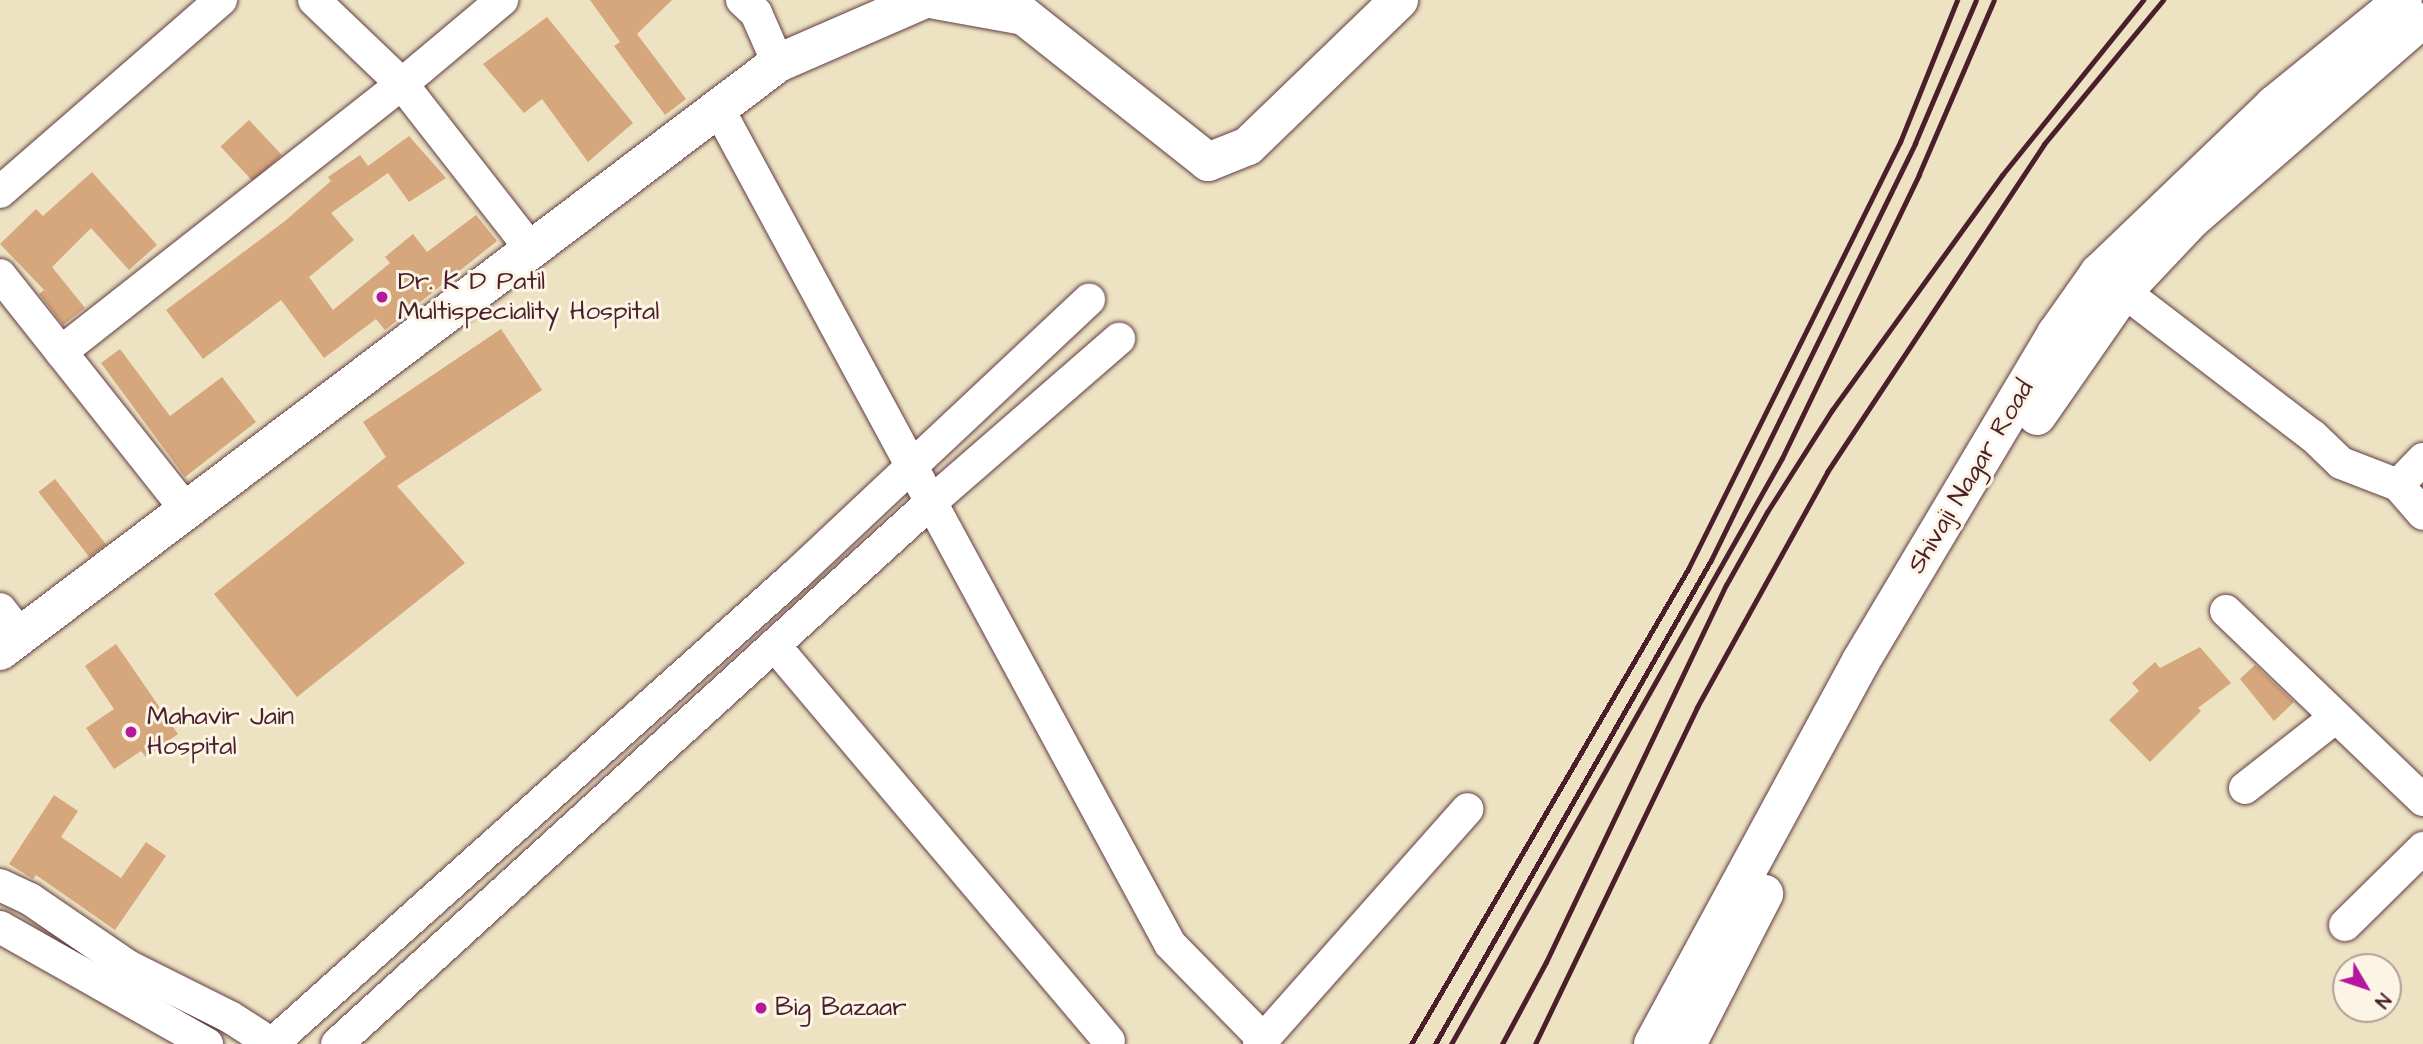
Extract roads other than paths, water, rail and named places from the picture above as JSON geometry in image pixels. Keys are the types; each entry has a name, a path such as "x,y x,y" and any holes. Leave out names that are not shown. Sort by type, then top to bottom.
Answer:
{"main road":[{"path":"7,632 186,510 778,62 923,0"},
{"path":"935,0 975,3 1024,16 1208,162 1248,146 1399,0"},
{"name":"Shivaji Nagar Road","path":"1653,1044 1861,661 2056,334 2112,282 2274,106 2403,0"},
{"name":"Shivaji Nagar Road","path":"1687,1044 1830,762 1926,596 2061,377 2112,282 2191,220 2423,18"}],"street":[{"path":"0,192 221,0"},
{"path":"314,0 402,84 531,249"},
{"path":"61,352 402,84 502,0"},
{"path":"754,4 778,62"},
{"path":"718,108 910,469 1170,944 1261,1042 1468,809"},
{"path":"0,275 186,510"},
{"path":"2112,282 2313,436 2342,464 2398,485 2423,514"},
{"path":"0,885 30,899 128,966 230,1017 272,1044 910,469 1024,357 1089,300"},
{"path":"337,1044 929,504 1119,339"},
{"path":"2398,485 2423,459"},
{"path":"2226,611 2423,800"},
{"path":"775,646 1110,1043"},
{"path":"2245,788 2336,717"},
{"path":"2345,925 2423,848"},
{"path":"0,926 207,1044"}],"railway":[{"path":"1411,1044 1688,569 1900,142 1957,0"},
{"path":"1435,1044 1711,560 1915,143 1976,0"},
{"path":"1451,1044 1782,458 1919,174 1994,0"},
{"path":"1502,1044 1546,962 1726,585 1767,512 1832,410 2002,175 2143,0"},
{"path":"1535,1044 1697,707 1827,472 2044,144 2163,0"}],"place":[{"name":"Dr. K D Patil Multispeciality Hospital","path":"382,297"},
{"name":"Mahavir Jain Hospital","path":"131,732"},
{"name":"Big Bazaar","path":"761,1008"}]}
